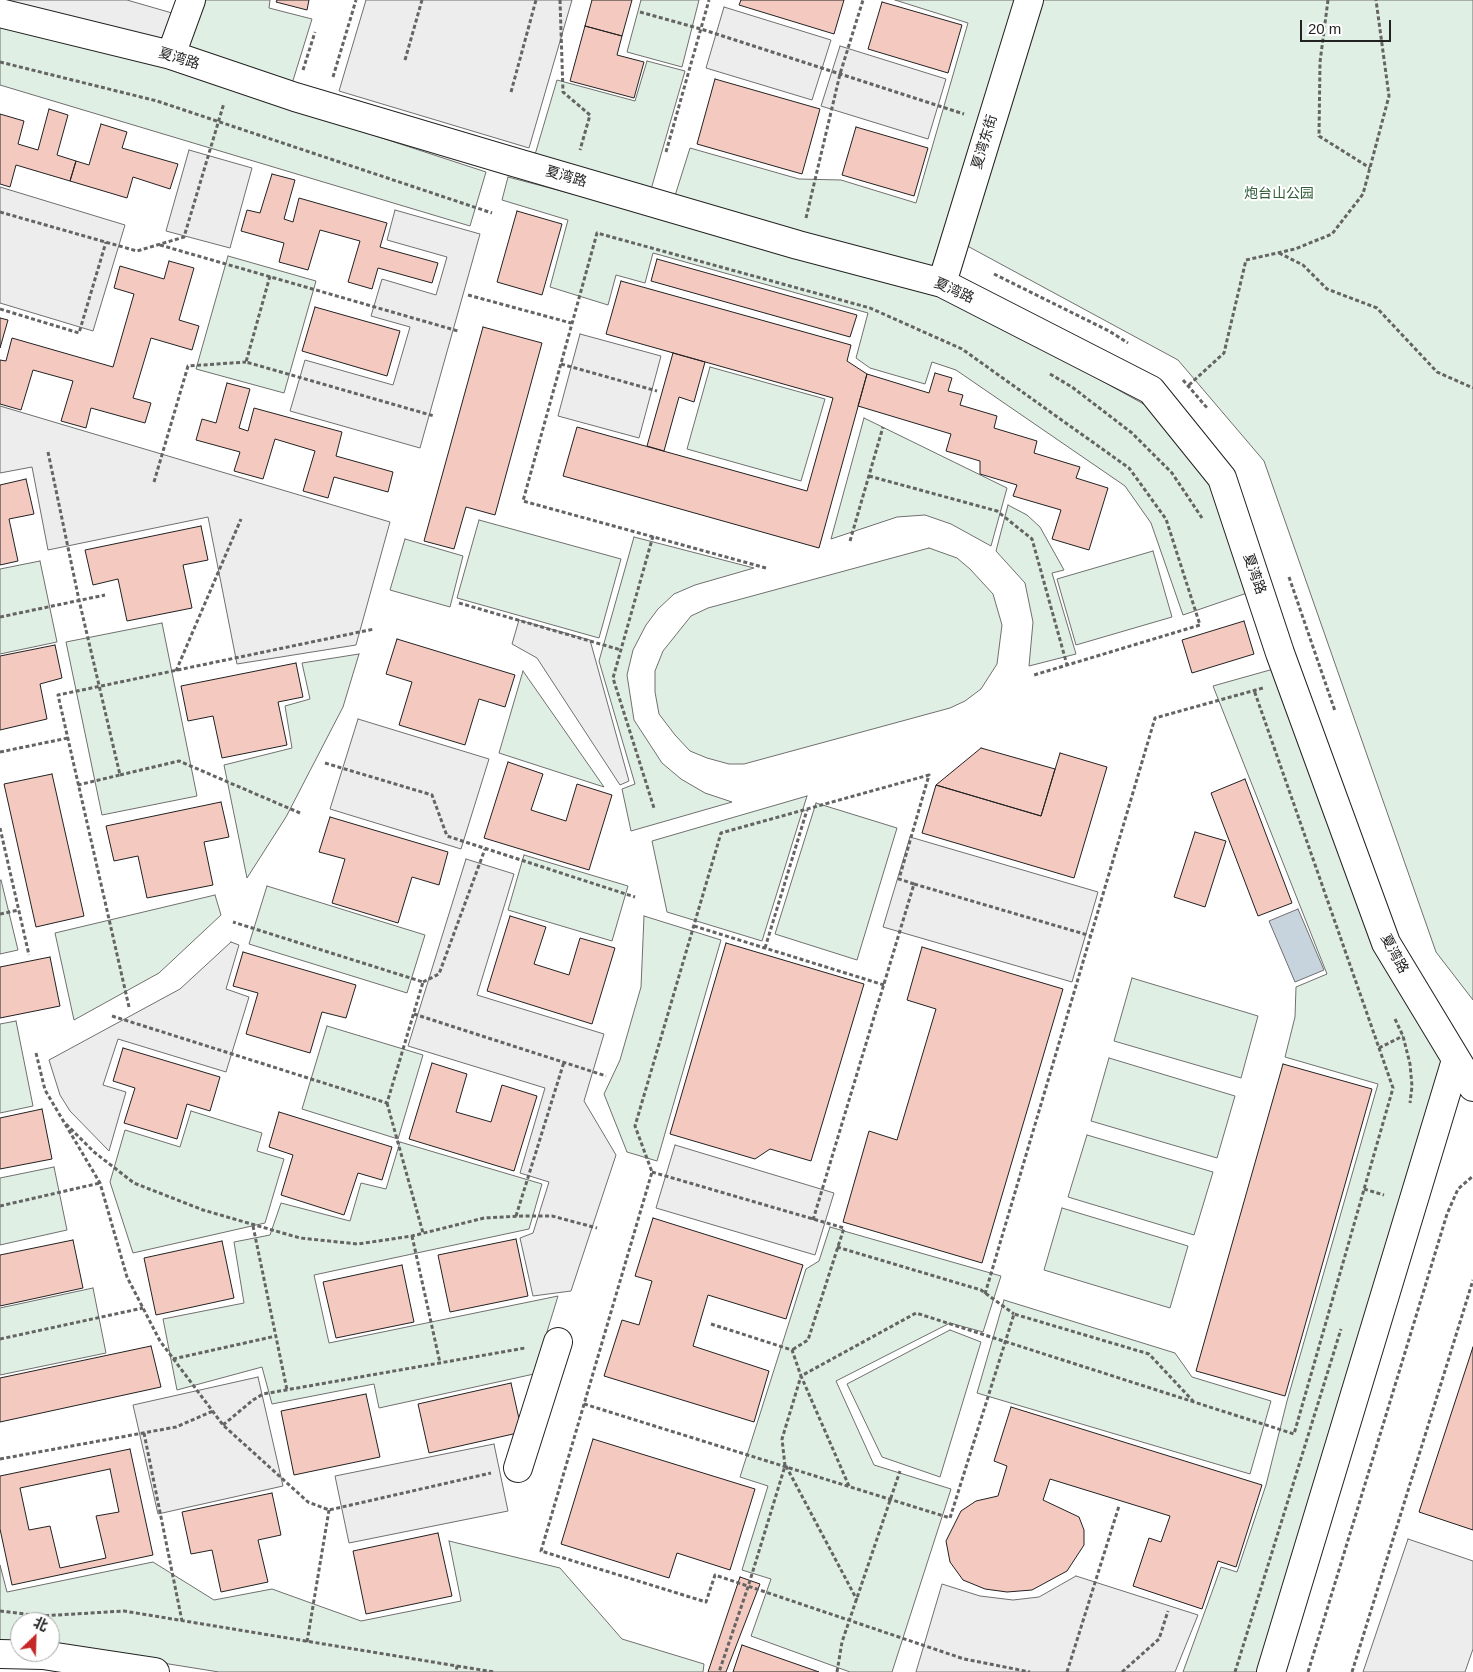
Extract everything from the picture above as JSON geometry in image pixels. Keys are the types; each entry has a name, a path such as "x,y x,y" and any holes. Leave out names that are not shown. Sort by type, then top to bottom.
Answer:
{"street":[{"path":"171,55 191,0"},
{"name":"夏湾东街","path":"942,283 1029,0"},
{"name":"夏湾路","path":"0,13 171,55 295,96 571,179 798,245 942,283 1151,390 1222,478 1290,680 1386,943 1473,1087"},
{"path":"1271,1672 1456,1060"},
{"path":"518,1468 558,1342"},
{"path":"0,1654 43,1655 155,1672"}],"path":[{"path":"333,77 356,0"},
{"path":"405,60 422,0"},
{"path":"510,92 536,0"},
{"path":"560,0 563,92 590,115 571,179"},
{"path":"666,152 709,0"},
{"path":"810,204 840,74 863,0"},
{"path":"1328,0 1320,62 1319,136 1370,168"},
{"path":"1165,407 1224,353 1246,260 1295,249 1332,234 1363,194 1389,96 1376,0"},
{"path":"640,12 701,29 991,123"},
{"path":"295,96 315,32"},
{"path":"0,62 157,101 492,213"},
{"path":"294,66 311,71"},
{"path":"326,75 343,80"},
{"path":"0,212 137,251 184,237 231,76"},
{"path":"570,147 589,153"},
{"path":"797,213 816,218"},
{"path":"766,568 523,501 597,233 870,308 962,349 1129,468 1166,519 1200,625 1034,675"},
{"path":"0,309 79,333 106,242"},
{"path":"159,244 458,331"},
{"path":"1278,253 1303,265 1327,289 1377,308 1437,372 1473,388"},
{"path":"950,256 1014,282 1109,331 1133,346"},
{"path":"246,362 270,276"},
{"path":"468,294 572,323"},
{"path":"154,482 188,366 246,362 434,416"},
{"path":"561,364 657,391"},
{"path":"1049,373 1072,387 1132,433 1172,473 1204,521"},
{"path":"1179,376 1189,385 1213,417"},
{"path":"850,541 883,427"},
{"path":"48,452 79,600 120,775"},
{"path":"869,476 997,511 1032,539 1067,665"},
{"path":"176,671 240,519"},
{"path":"653,536 613,678 654,808"},
{"path":"1285,568 1338,718"},
{"path":"0,617 105,595"},
{"path":"459,603 621,650"},
{"path":"129,1007 58,695 374,629"},
{"path":"985,1294 1155,718 1290,680"},
{"path":"857,1600 786,1466 782,1439 801,1376 916,1314 1294,1434 1392,1088 1254,690"},
{"path":"0,752 68,738"},
{"path":"78,784 178,761 300,813"},
{"path":"324,763 432,795 447,836 635,897"},
{"path":"1030,1672 964,1659 715,1575 706,1602 541,1551 652,1172 636,1126 721,833 929,775 899,879 1091,936"},
{"path":"765,948 807,809"},
{"path":"0,828 29,954"},
{"path":"423,1234 387,1103 424,982 439,974 485,849"},
{"path":"813,1220 914,884"},
{"path":"0,914 19,910"},
{"path":"233,922 424,982"},
{"path":"694,926 884,985"},
{"path":"1391,1011 1403,1036 1410,1064 1412,1086 1409,1109"},
{"path":"414,1014 606,1076"},
{"path":"112,1016 387,1103"},
{"path":"36,1053 46,1090 60,1118 100,1183 128,1277 160,1341 223,1425 308,1502 329,1510 518,1468"},
{"path":"516,1216 564,1062"},
{"path":"60,1118 94,1152 134,1182 203,1210 253,1226 300,1238 358,1244 423,1234 484,1218 516,1216 552,1216 597,1228"},
{"path":"652,1172 844,1228 808,1340 792,1350"},
{"path":"1308,1672 1447,1214 1458,1190 1473,1176"},
{"path":"0,1206 100,1183"},
{"path":"1380,1204 1386,1185"},
{"path":"253,1226 288,1390"},
{"path":"412,1236 440,1363"},
{"path":"838,1246 981,1290 1014,1314 1149,1354 1194,1402"},
{"path":"1352,1672 1473,1280"},
{"path":"0,1339 143,1308"},
{"path":"584,1404 950,1518 1014,1314"},
{"path":"712,1324 792,1350"},
{"path":"1235,1672 1342,1328"},
{"path":"174,1359 276,1336"},
{"path":"223,1425 263,1394 558,1342"},
{"path":"792,1350 801,1376 849,1486"},
{"path":"0,1459 176,1427 213,1411"},
{"path":"144,1433 182,1621"},
{"path":"718,1672 748,1587 786,1466"},
{"path":"837,1672 842,1642 900,1471"},
{"path":"1067,1672 1119,1506"},
{"path":"308,1642 329,1510"},
{"path":"0,1611 41,1616 124,1611 494,1672"},
{"path":"1122,1672 1159,1639 1168,1611"},
{"path":"456,1672 457,1666"}],"green space":[{"path":"205,0 270,0 269,8 312,19 291,87 186,52"},
{"path":"641,0 699,0 682,67 627,52"},
{"path":"895,0 1019,0 931,270 673,202 690,148 799,179 841,180 916,203 968,23"},
{"name":"炮台山公园","path":"1032,0 1473,0 1473,1000 1436,952 1264,461 1178,360 960,242"},
{"path":"0,25 171,69 486,172 470,226 0,85"},
{"path":"647,61 685,71 650,193 534,158 557,80 635,101"},
{"path":"508,177 938,290 1158,412 1214,483 1247,593 1183,615 1151,523 1125,486 956,370 932,362 925,384 870,368 856,358 868,313 653,253 645,283 616,275 608,305 550,287 568,220 502,200"},
{"path":"228,256 316,281 284,393 196,369"},
{"path":"710,367 825,399 801,481 687,449"},
{"path":"864,418 1007,488 991,546 951,524 925,515 897,517 831,539"},
{"path":"1008,505 1027,515 1040,527 1064,570 1052,573 1076,654 1029,666 1033,622 1025,583 996,551"},
{"path":"479,520 621,559 599,638 457,598"},
{"path":"634,537 754,568 695,585 674,594 658,609 646,625 633,650 627,675 634,720 662,763 681,779 705,793 732,802 631,831 622,789 635,784 599,661"},
{"path":"405,539 463,556 450,607 390,590"},
{"path":"929,548 957,558 970,569 993,594 1002,625 997,664 981,689 965,701 950,708 744,764 729,764 690,751 659,714 655,692 655,671 663,651 691,616 708,608"},
{"path":"1153,551 1172,617 1076,645 1057,579"},
{"path":"40,561 57,642 0,654 0,569"},
{"path":"162,623 197,796 102,815 66,642"},
{"path":"359,654 343,707 286,817 247,878 224,765 292,748 285,706 310,699 302,663"},
{"path":"1277,668 1446,1064 1258,1672 1183,1672 1221,1567 1237,1572 1266,1485 1287,1401 1378,1084 1285,1057 1295,1017 1296,987 1327,974 1213,686"},
{"path":"523,671 604,787 499,753"},
{"path":"807,796 762,941 667,912 652,841"},
{"path":"816,803 897,828 857,960 775,934"},
{"path":"524,855 628,886 612,941 508,910"},
{"path":"0,881 18,950 0,954"},
{"path":"267,886 425,935 407,993 249,944"},
{"path":"215,895 221,915 159,973 74,1020 55,933"},
{"path":"644,916 721,940 657,1161 627,1152 604,1094 620,1060 641,987"},
{"path":"1132,978 1258,1016 1241,1078 1114,1041"},
{"path":"16,1021 33,1106 0,1113 0,1024"},
{"path":"327,1026 423,1055 398,1139 302,1109"},
{"path":"1109,1058 1235,1096 1217,1158 1091,1121"},
{"path":"191,1111 262,1133 257,1151 284,1159 265,1223 133,1253 110,1182 125,1130 180,1147"},
{"path":"1087,1135 1213,1172 1194,1235 1068,1197"},
{"path":"400,1142 542,1184 529,1229 314,1275 329,1343 558,1296 534,1374 379,1408 374,1384 272,1404 262,1367 177,1390 163,1319 244,1303 234,1242 270,1235 281,1203 350,1221 361,1183 386,1189"},
{"path":"54,1167 67,1230 0,1245 0,1178"},
{"path":"1062,1208 1188,1246 1170,1308 1044,1270"},
{"path":"830,1227 1001,1276 983,1332 950,1323 836,1381 874,1465 951,1489 892,1672 850,1672 751,1636 771,1579 742,1570 768,1486 740,1477 806,1269 819,1261"},
{"path":"93,1288 106,1353 0,1375 0,1308"},
{"path":"1004,1300 1175,1353 1192,1377 1271,1401 1250,1474 977,1393"},
{"path":"950,1330 981,1342 940,1477 882,1457 847,1384"},
{"path":"449,1541 560,1568 622,1639 704,1664 703,1672 219,1672 60,1647 60,1612 10,1612 10,1644 0,1644 0,1565 7,1592 153,1562 214,1600 272,1589 361,1621 461,1601"}],"shaded area":[{"path":"0,0 127,0 172,13 162,41"},
{"path":"366,0 572,0 529,148 339,91"},
{"path":"724,7 831,40 812,100 706,68"},
{"path":"840,46 946,79 928,139 821,106"},
{"path":"189,150 252,168 230,248 166,231"},
{"path":"0,187 125,225 93,331 0,303"},
{"path":"395,210 480,234 420,448 290,411 305,360 393,385 410,327 371,316 382,279 436,295 447,257 387,240"},
{"path":"580,334 661,356 639,438 558,416"},
{"path":"0,406 390,522 356,645 237,664 208,517 48,550 32,467 0,473"},
{"path":"519,620 590,640 629,781 620,785 537,658 512,644"},
{"path":"358,719 489,759 461,849 330,809"},
{"path":"910,837 1098,892 1072,982 883,927"},
{"path":"466,859 514,874 477,995 604,1034 584,1101 616,1155 571,1291 533,1296 520,1238 533,1233 549,1182 520,1173 545,1088 408,1046"},
{"path":"1298,909 1324,970 1295,982 1269,921"},
{"path":"231,942 239,945 226,989 249,997 226,1072 118,1039 103,1085 126,1092 109,1151 70,1111 60,1095 49,1060 180,989"},
{"path":"675,1145 834,1193 815,1255 656,1208"},
{"path":"258,1377 283,1486 158,1514 133,1405"},
{"path":"494,1444 508,1511 349,1543 335,1476"},
{"path":"1408,1539 1473,1561 1473,1649 1465,1672 1363,1672"},
{"path":"1076,1576 1198,1615 1175,1672 916,1672 942,1584 980,1596 1013,1600 1039,1597"}],"building":[{"path":"277,0 309,0 307,10 276,2"},
{"path":"592,0 632,0 622,36 585,26"},
{"path":"741,0 844,0 834,34 739,5"},
{"path":"882,2 962,25 948,73 868,49"},
{"path":"585,26 622,36 617,55 644,62 634,98 570,81"},
{"path":"715,79 820,109 802,174 697,144"},
{"path":"49,109 68,115 57,155 76,161 70,181 16,165 10,187 0,184 0,114 24,121 18,144 38,150"},
{"path":"101,124 127,132 122,148 178,164 170,189 133,177 127,198 70,181 76,161 89,165"},
{"path":"856,127 928,148 914,196 842,175"},
{"path":"272,174 295,180 284,219 293,222 299,198 387,223 380,247 438,263 432,283 378,268 372,289 348,282 360,241 320,230 308,270 279,262 284,243 241,231 247,210 260,213"},
{"path":"517,211 562,224 542,295 497,282"},
{"path":"657,259 857,315 850,337 651,281"},
{"path":"169,261 194,268 179,320 199,326 192,350 151,338 133,398 151,403 145,423 91,408 86,428 61,421 73,381 33,370 21,410 0,404 0,360 6,361 12,338 113,367 134,294 114,288 120,266 164,279"},
{"path":"621,281 851,345 847,361 867,374 819,548 563,476 577,427 807,491 833,398 606,334"},
{"path":"315,307 400,331 387,376 302,351"},
{"path":"0,318 8,320 0,348"},
{"path":"483,327 542,343 495,515 466,507 454,549 424,541"},
{"path":"673,353 705,362 694,402 679,397 664,451 647,446"},
{"path":"935,373 952,378 948,391 963,395 960,405 997,416 994,428 1037,441 1034,453 1080,467 1076,478 1108,488 1089,550 1052,539 1061,510 1013,496 1017,485 980,474 980,461 946,451 951,434 858,406 867,374 929,393"},
{"path":"227,383 250,389 239,428 248,431 254,408 342,432 336,456 393,472 388,492 334,477 328,498 303,491 315,451 275,439 263,479 234,471 240,452 196,440 202,419 216,423"},
{"path":"26,479 34,514 9,519 18,561 0,565 0,485"},
{"path":"201,526 208,560 183,565 192,608 127,621 118,579 93,585 85,550"},
{"path":"1244,621 1254,654 1192,673 1182,640"},
{"path":"397,639 515,675 505,707 479,699 465,745 399,725 412,682 386,674"},
{"path":"55,645 62,678 40,684 47,719 0,730 0,656"},
{"path":"296,663 303,697 278,702 287,745 222,758 213,716 188,721 181,686"},
{"path":"981,748 1055,769 1041,816 936,785"},
{"path":"1060,753 1107,767 1074,878 922,833 936,785 1041,816"},
{"path":"508,762 543,774 531,810 566,821 577,784 612,795 589,870 484,838"},
{"path":"52,774 84,916 36,927 4,784"},
{"path":"1245,779 1292,903 1258,916 1211,793"},
{"path":"221,802 229,837 204,842 213,885 147,898 138,856 114,861 106,826"},
{"path":"330,817 448,852 439,885 412,877 398,923 332,903 345,859 319,852"},
{"path":"1195,832 1226,841 1205,907 1174,897"},
{"path":"510,916 546,927 534,964 569,975 580,938 615,948 592,1024 487,991"},
{"path":"726,943 864,984 811,1161 770,1149 755,1159 670,1134"},
{"path":"922,947 1063,989 982,1263 843,1222 869,1131 897,1140 936,1009 907,1000"},
{"path":"243,952 356,985 346,1018 322,1012 310,1053 246,1034 258,993 233,986"},
{"path":"50,957 60,1006 0,1018 0,967"},
{"path":"123,1048 220,1077 210,1111 187,1104 177,1139 124,1123 135,1088 113,1081"},
{"path":"432,1063 467,1074 456,1112 491,1122 502,1085 537,1096 514,1171 409,1139"},
{"path":"1283,1064 1372,1089 1285,1396 1196,1371"},
{"path":"42,1109 52,1159 0,1169 0,1118"},
{"path":"279,1112 392,1147 382,1180 358,1173 344,1215 281,1195 293,1155 269,1147"},
{"path":"653,1218 803,1265 786,1319 708,1295 693,1346 769,1371 754,1422 604,1376 622,1320 639,1325 652,1281 635,1276"},
{"path":"516,1239 528,1296 450,1312 438,1255"},
{"path":"73,1240 83,1288 0,1306 0,1255"},
{"path":"222,1241 234,1298 156,1315 144,1258"},
{"path":"402,1265 414,1322 336,1338 323,1282"},
{"path":"151,1346 161,1387 0,1422 0,1378"},
{"path":"1473,1347 1473,1530 1419,1512"},
{"path":"511,1383 522,1432 429,1453 418,1404"},
{"path":"366,1394 380,1457 294,1475 281,1411"},
{"path":"1011,1407 1262,1485 1236,1567 1218,1561 1202,1609 1133,1586 1149,1538 1161,1542 1170,1516 1050,1479 1043,1500 1079,1517 1084,1530 1084,1545 1067,1571 1032,1590 1007,1592 985,1589 963,1580 950,1562 946,1541 961,1511 976,1501 998,1496 1007,1466 994,1461"},
{"path":"593,1439 755,1489 730,1570 677,1553 669,1578 561,1544"},
{"path":"130,1449 153,1555 12,1585 0,1529 0,1476"},
{"path":"110,1469 119,1512 96,1516 106,1558 60,1568 50,1526 29,1530 20,1488"},
{"path":"272,1493 281,1535 258,1540 268,1582 221,1592 212,1550 191,1554 182,1512"},
{"path":"438,1533 452,1596 366,1614 353,1551"},
{"path":"740,1577 760,1584 726,1672 708,1672"},
{"path":"742,1645 819,1672 733,1672"}]}
